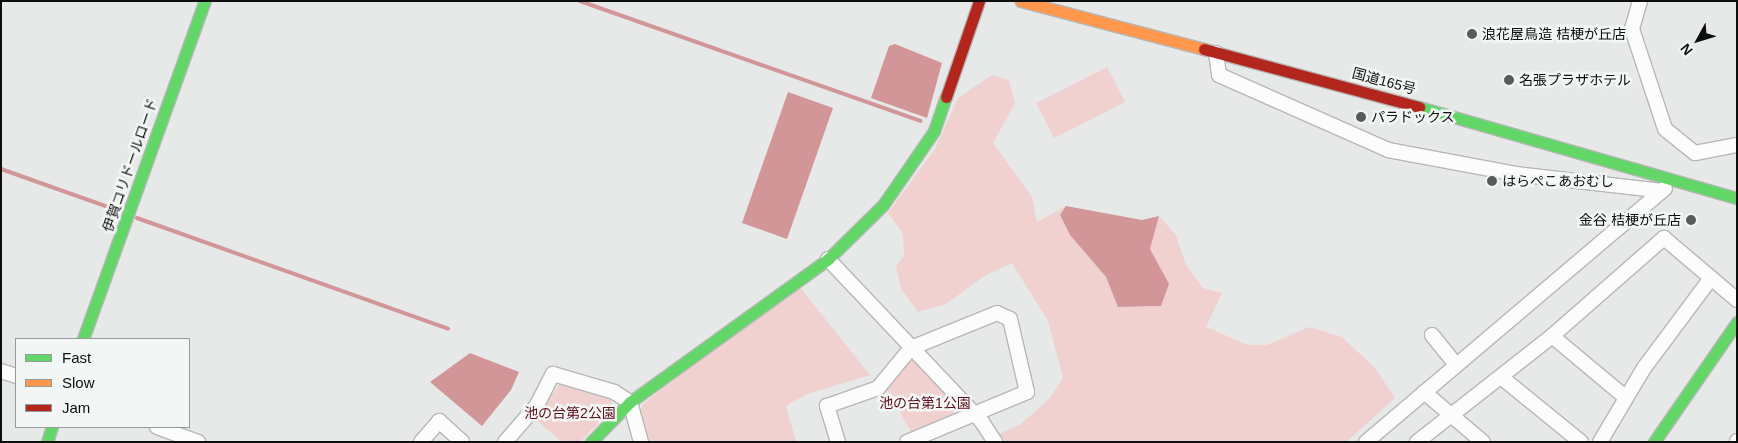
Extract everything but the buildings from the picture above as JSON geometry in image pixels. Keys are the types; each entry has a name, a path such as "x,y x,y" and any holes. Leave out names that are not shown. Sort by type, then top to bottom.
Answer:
{"main road":[{"name":"伊賀コリドールロード","path":"84,338 205,1"},
{"path":"591,442 630,402 828,259 883,205 925,147 953,83 978,1"},
{"name":"国道165号","path":"1021,1 1678,179 1737,198"},
{"path":"1654,442 1737,322"},
{"path":"47,442 52,428"}],"street":[{"path":"1640,1 1632,29 1665,129 1695,153 1737,145"},
{"path":"1216,53 1219,75 1388,150 1555,180 1662,191"},
{"path":"1366,442 1456,366 1506,313 1678,179"},
{"path":"1417,442 1552,336 1664,238 1737,300"},
{"path":"828,259 976,415 996,442"},
{"path":"1600,442 1625,397 1711,278"},
{"path":"838,442 827,406 878,388 911,348 997,313 1010,319 1026,392 976,415 907,442"},
{"path":"1432,335 1456,366"},
{"path":"1552,336 1625,397"},
{"path":"1,370 15,376"},
{"path":"505,442 537,405 553,374 614,392 630,402 641,442"},
{"path":"1501,376 1581,442"},
{"path":"1424,392 1483,442"},
{"path":"421,442 440,421 462,442"},
{"path":"160,428 198,442"}],"green space":[{"path":"1107,67 1125,102 1054,138 1036,103"},
{"path":"992,75 1009,80 1015,103 993,143 1032,197 1037,222 1066,206 1060,215 1070,235 1106,277 1118,307 1150,307 1160,270 1150,249 1159,216 1176,235 1186,265 1203,288 1222,293 1206,327 1248,345 1267,345 1309,327 1342,337 1375,368 1395,398 1346,442 1005,442 999,434 1021,424 1049,399 1063,378 1048,321 1012,263 986,275 946,304 918,312 901,289 896,266 904,256 903,234 888,213 935,149 958,98"},
{"path":"798,285 870,375 807,394 786,406 796,442 648,442 640,410 643,404"},
{"name":"池の台第1公園","path":"907,361 916,361 964,411 913,435 886,388"},
{"name":"池の台第2公園","path":"562,382 610,397 613,408 580,442 562,442 533,417"}],"shaded area":[{"path":"895,44 942,63 927,118 871,98 889,46"},
{"path":"788,92 833,108 787,239 742,223"},
{"path":"1066,206 1142,220 1159,216 1150,249 1169,284 1161,306 1118,307 1106,277 1070,235 1060,215"},
{"path":"470,353 519,372 511,390 482,426 430,382"}],"waterway":[{"path":"580,1 920,121"},
{"path":"1,169 114,209"},
{"path":"137,218 448,329"}],"traffic: fast":[{"path":"83,338 205,1"},
{"path":"591,442 630,402 828,259 883,205 934,131 946,97"},
{"path":"1419,107 1737,198"},
{"path":"1654,442 1737,322"},
{"path":"47,442 52,428"}],"traffic: slow":[{"path":"1021,1 1204,49"}],"traffic: jam":[{"path":"946,97 979,1"},
{"path":"1204,49 1419,107"}],"place":[{"name":"浪花屋鳥造 桔梗が丘店","path":"1472,34"},
{"name":"名張プラザホテル","path":"1509,80"},
{"name":"パラドックス","path":"1361,117"},
{"name":"はらぺこあおむし","path":"1492,181"},
{"name":"金谷 桔梗が丘店","path":"1691,220"}]}
